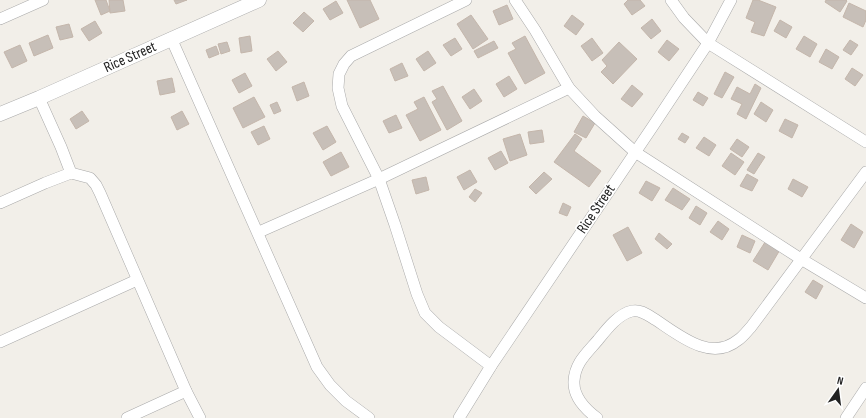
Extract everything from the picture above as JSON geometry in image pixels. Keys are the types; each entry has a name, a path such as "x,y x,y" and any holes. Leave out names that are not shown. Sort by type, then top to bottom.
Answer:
{"street":[{"path":"0,19 27,3 43,0"},
{"name":"Rice Street","path":"0,114 259,0"},
{"path":"466,0 351,56 344,64 339,74 338,88 342,106 379,179 417,294 425,313 439,327 491,366"},
{"path":"515,0 535,30 569,88 595,116 635,152 801,259 866,298"},
{"path":"671,0 684,18 708,43 866,142"},
{"name":"Rice Street","path":"459,418 491,366 708,43 732,0"},
{"path":"171,38 259,232 317,367 340,396 370,418"},
{"path":"259,232 379,179 569,88"},
{"path":"39,98 61,147 71,174"},
{"path":"597,418 576,396 574,384 575,372 578,364 605,332 624,314 632,311 641,311 682,337 714,349 723,348 738,340 751,327 866,172"},
{"path":"0,203 45,183 71,174 90,178 96,185 186,391 200,418"},
{"path":"0,342 137,280"},
{"path":"846,418 866,388"},
{"path":"127,418 186,391"}],"building":[{"path":"95,0 106,0 110,11 101,15"},
{"path":"109,0 123,0 125,11 110,13"},
{"path":"174,0 187,0 176,4"},
{"path":"347,0 370,0 379,19 360,28"},
{"path":"628,0 640,0 645,6 632,15 624,4"},
{"path":"753,0 758,0 776,7 764,36 751,32 755,22 746,18"},
{"path":"826,0 847,1 840,12 825,2"},
{"path":"336,1 343,13 330,20 323,9"},
{"path":"849,3 866,11 866,20 863,27 843,17"},
{"path":"507,5 513,19 499,25 493,11"},
{"path":"304,12 314,21 303,32 293,23"},
{"path":"471,15 488,39 473,49 457,24"},
{"path":"572,15 584,24 576,35 564,26"},
{"path":"652,19 661,31 651,39 641,28"},
{"path":"780,20 792,27 786,38 774,31"},
{"path":"95,21 102,33 89,41 81,29"},
{"path":"69,24 73,37 60,40 56,27"},
{"path":"48,35 53,48 34,56 29,43"},
{"path":"250,36 252,51 241,53 239,38"},
{"path":"525,36 545,73 525,84 508,53 516,49 512,43"},
{"path":"804,36 817,44 810,57 796,49"},
{"path":"455,38 462,49 451,56 443,45"},
{"path":"592,38 603,53 592,61 581,46"},
{"path":"667,40 679,49 669,61 658,52"},
{"path":"850,40 858,45 851,55 843,50"},
{"path":"494,41 498,48 478,58 474,51"},
{"path":"227,42 230,51 221,54 218,44"},
{"path":"619,42 637,59 613,84 601,72 607,66 602,60"},
{"path":"20,45 27,61 12,68 4,52"},
{"path":"216,46 219,54 209,58 206,50"},
{"path":"826,49 839,57 832,69 819,62"},
{"path":"278,51 287,62 276,71 267,59"},
{"path":"428,51 436,63 424,71 416,59"},
{"path":"402,63 408,76 395,81 390,69"},
{"path":"852,68 863,75 855,86 845,79"},
{"path":"725,72 734,77 722,98 714,94"},
{"path":"245,73 252,86 239,93 232,80"},
{"path":"509,76 517,89 504,97 496,84"},
{"path":"172,78 175,92 160,95 157,81"},
{"path":"304,82 309,96 297,101 292,87"},
{"path":"755,84 761,88 746,119 737,114 742,104 731,99 737,87 750,94"},
{"path":"632,85 643,94 632,107 621,99"},
{"path":"443,86 462,121 447,130 432,102 437,99 432,91"},
{"path":"474,89 482,101 470,109 462,97"},
{"path":"698,92 708,98 703,106 693,100"},
{"path":"254,97 265,117 243,128 233,108"},
{"path":"424,97 441,130 420,141 406,115 418,109 414,102"},
{"path":"277,102 281,111 274,114 270,105"},
{"path":"761,102 773,110 766,122 754,114"},
{"path":"82,111 89,121 76,129 70,119"},
{"path":"182,111 189,124 177,130 171,117"},
{"path":"396,115 402,128 389,133 383,121"},
{"path":"583,116 595,123 586,138 574,132"},
{"path":"785,119 798,125 792,138 779,131"},
{"path":"264,126 270,139 258,145 251,132"},
{"path":"327,126 336,142 323,150 313,133"},
{"path":"542,130 544,142 530,144 528,132"},
{"path":"682,133 689,137 685,143 678,139"},
{"path":"520,134 527,155 510,161 503,139"},
{"path":"575,134 582,139 574,151 601,171 589,187 554,162"},
{"path":"704,137 716,145 709,156 696,148"},
{"path":"737,139 749,147 742,157 730,149"},
{"path":"501,151 508,163 495,170 488,158"},
{"path":"341,152 349,167 331,176 323,162"},
{"path":"731,153 744,162 735,175 722,166"},
{"path":"758,153 765,157 754,174 747,170"},
{"path":"470,170 477,182 464,190 457,177"},
{"path":"544,172 552,179 536,194 529,187"},
{"path":"747,174 758,180 752,191 740,186"},
{"path":"426,177 429,190 416,194 412,180"},
{"path":"793,179 808,187 802,197 788,189"},
{"path":"646,181 660,188 652,201 639,193"},
{"path":"673,188 690,199 682,210 665,200"},
{"path":"475,189 482,193 475,202 469,197"},
{"path":"563,203 571,207 567,216 559,213"},
{"path":"696,206 707,213 700,225 689,218"},
{"path":"718,221 729,229 722,240 710,232"},
{"path":"851,224 863,232 854,248 841,240"},
{"path":"628,227 642,253 627,261 613,235"},
{"path":"659,233 672,244 667,249 655,239"},
{"path":"742,235 755,241 750,253 737,247"},
{"path":"767,239 781,248 768,270 753,261"},
{"path":"813,280 823,286 816,299 805,292"}]}
